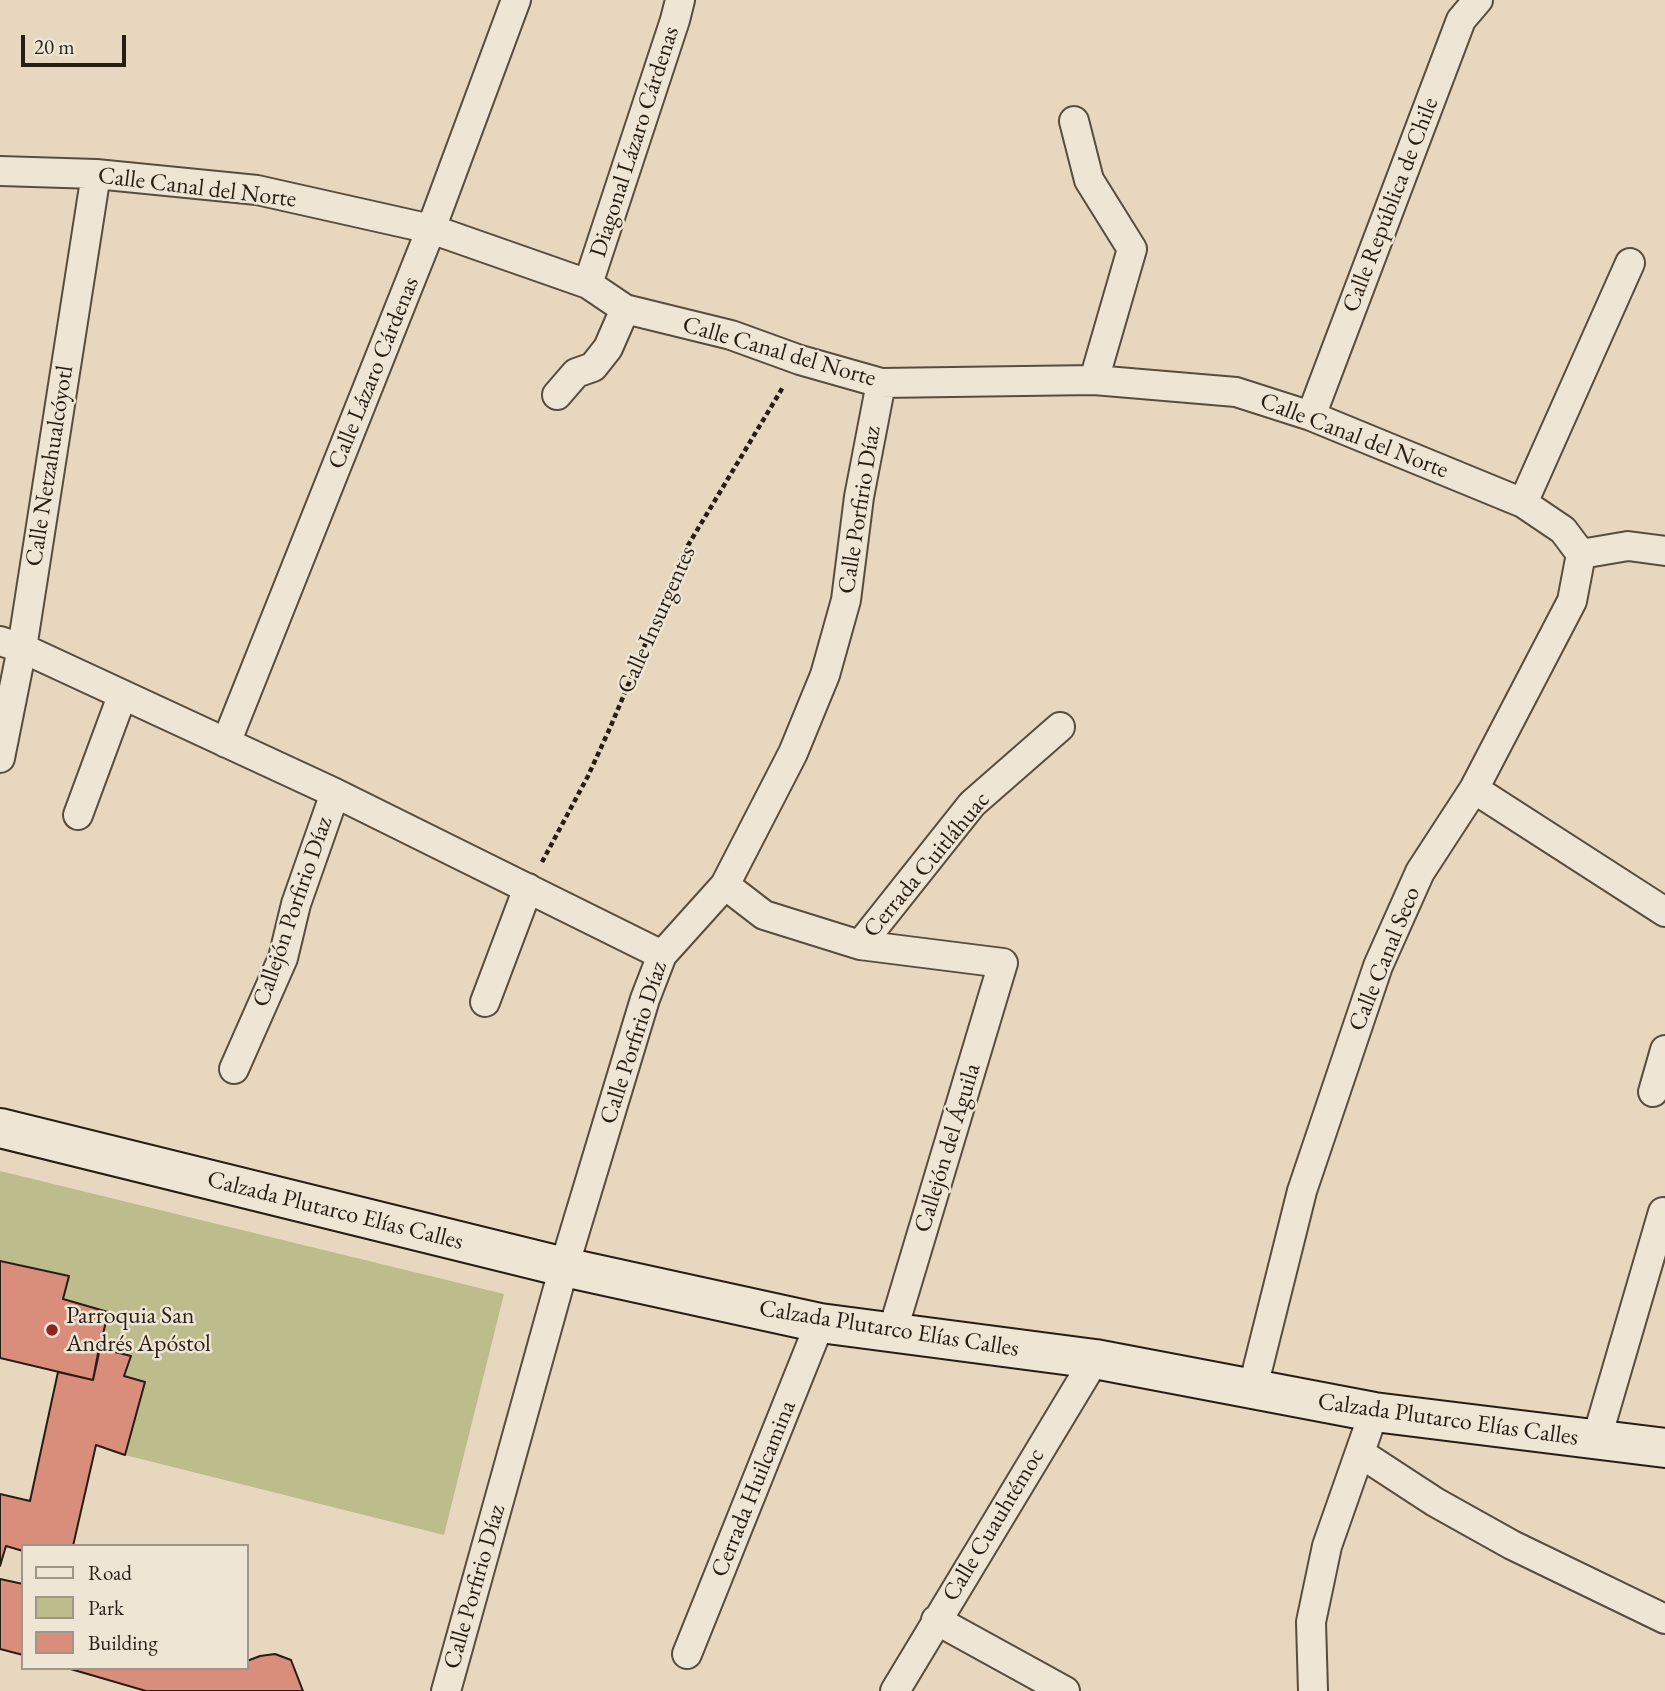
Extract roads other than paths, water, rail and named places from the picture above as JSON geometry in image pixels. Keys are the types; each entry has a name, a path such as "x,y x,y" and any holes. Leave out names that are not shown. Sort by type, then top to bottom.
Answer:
{"main road":[{"name":"Calzada Plutarco Elías Calles","path":"0,1128 564,1267 820,1323 1095,1359 1252,1391 1374,1412 1665,1448"}],"street":[{"name":"Calle Lázaro Cárdenas","path":"226,743 431,229 516,0"},
{"name":"Diagonal Lázaro Cárdenas","path":"588,284 680,0"},
{"name":"Calle República de Chile","path":"1311,416 1461,20 1478,0"},
{"path":"1074,121 1088,180 1132,249 1094,380"},
{"name":"Calle Canal del Norte","path":"0,171 96,174 257,190 431,229 588,284 625,309 732,335 881,383 1094,380 1236,392 1311,416 1523,503 1563,530 1581,554"},
{"name":"Calle Netzahualcóyotl","path":"0,758 11,645 96,174"},
{"path":"1523,503 1630,263"},
{"path":"557,395 576,373 593,367 608,348 625,309"},
{"name":"Calle Porfirio Díaz","path":"446,1691 564,1267 645,999 662,955 725,885 793,753 825,675 846,600 859,497 881,383"},
{"path":"1581,554 1628,546 1665,551"},
{"name":"Calle Canal Seco","path":"1252,1391 1302,1191 1378,966 1420,872 1474,789 1572,601 1581,554"},
{"path":"11,645 335,793 662,955"},
{"path":"78,815 121,696"},
{"name":"Cerrada Cuitláhuac","path":"860,946 972,804 1060,727"},
{"path":"1474,789 1665,912"},
{"name":"Callejón Porfirio Díaz","path":"234,1069 282,958 296,904 335,793"},
{"path":"725,885 764,915 860,946"},
{"path":"485,1002 528,888"},
{"name":"Cerrada Cuitláhuac","path":"860,946 1003,963"},
{"name":"Callejón del Águila","path":"892,1333 1003,963"},
{"path":"1653,1092 1665,1049"},
{"path":"1596,1441 1663,1212"},
{"name":"Cerrada Huilcamina","path":"687,1654 820,1323"},
{"name":"Calle Cuauhtémoc","path":"895,1691 1095,1359"},
{"path":"1313,1691 1311,1622 1327,1546 1374,1412"},
{"path":"1360,1453 1435,1503 1512,1545 1665,1619"},
{"path":"936,1620 1065,1691"}],"place":[{"name":"Parroquia San Andrés Apóstol","path":"52,1330"}]}
